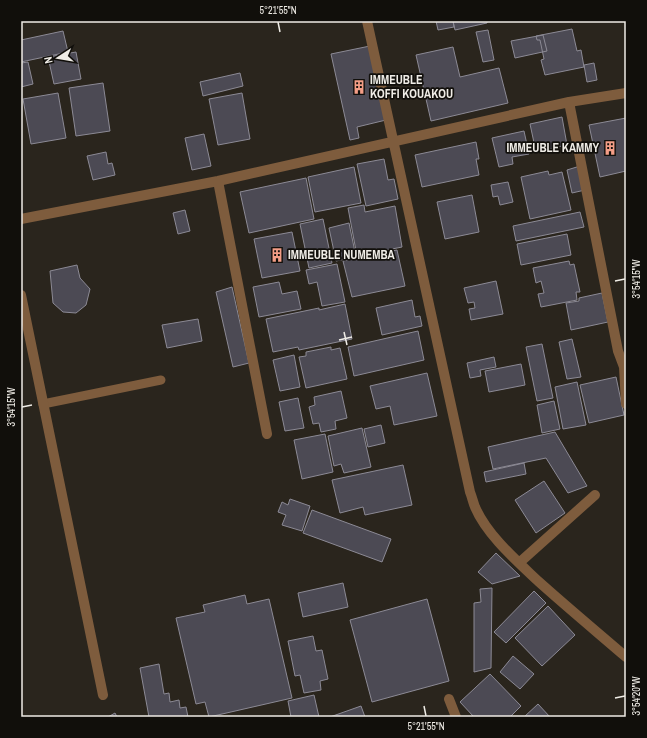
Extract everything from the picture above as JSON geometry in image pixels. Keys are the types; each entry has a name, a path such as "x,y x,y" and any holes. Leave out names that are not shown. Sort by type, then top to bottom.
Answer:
{"street":[{"path":"367,21 470,492 475,507 501,545 519,563 626,657"},
{"path":"21,219 218,181 569,102 626,92"},
{"path":"569,102 618,351 625,367 626,404"},
{"path":"218,181 267,434"},
{"path":"21,295 103,695"},
{"path":"519,563 595,495"},
{"path":"449,699 456,717"}],"lane":[{"path":"43,404 161,380"}],"building":[{"path":"436,21 453,21 454,27 438,30"},
{"path":"453,21 487,21 487,23 455,30"},
{"path":"572,29 577,51 581,50 584,67 545,75 541,60 544,59 540,40 537,40 536,36"},
{"path":"488,30 494,60 483,62 476,32"},
{"path":"63,31 68,52 21,62 21,40"},
{"path":"543,35 547,51 515,58 511,41"},
{"name":"IMMEUBLE KOFFI KOUAKOU","path":"370,46 386,120 357,127 359,138 350,140 331,54"},
{"path":"453,47 460,77 499,68 508,103 431,121 416,55"},
{"path":"76,52 81,79 54,84 48,57"},
{"path":"28,62 33,84 21,87 21,63"},
{"path":"594,63 597,80 587,82 584,65"},
{"path":"240,73 243,86 203,96 200,82"},
{"path":"103,83 110,131 76,136 69,88"},
{"path":"58,93 66,138 31,144 23,99"},
{"path":"242,93 250,139 218,145 209,99"},
{"path":"562,117 567,145 536,152 530,124"},
{"name":"IMMEUBLE KAMMY","path":"626,118 626,171 600,177 589,125"},
{"path":"524,131 529,154 512,157 513,164 499,167 492,138"},
{"path":"204,134 211,166 192,170 185,138"},
{"path":"476,142 479,159 476,159 479,175 422,187 415,155"},
{"path":"106,152 108,164 112,163 115,175 93,180 87,156"},
{"path":"384,159 388,180 394,179 398,199 366,206 357,164"},
{"path":"580,166 585,190 572,193 567,170"},
{"path":"354,167 361,203 315,212 308,177"},
{"path":"548,171 549,175 562,172 571,210 530,219 521,177"},
{"path":"306,178 314,219 249,233 240,192"},
{"path":"508,182 513,202 500,205 498,196 493,197 491,185"},
{"path":"472,195 479,232 445,239 437,202"},
{"path":"364,205 365,212 395,206 402,247 357,256 348,208"},
{"path":"185,210 190,231 178,234 173,213"},
{"path":"580,212 584,227 516,241 513,226"},
{"path":"323,219 332,263 309,268 300,224"},
{"path":"349,223 356,257 336,261 329,228"},
{"name":"IMMEUBLE NUMEMBA","path":"292,232 300,271 262,278 254,239"},
{"path":"567,234 571,255 521,265 517,244"},
{"path":"397,250 405,286 352,297 343,261"},
{"path":"569,261 570,265 574,264 580,292 576,292 577,300 541,307 538,294 544,293 541,281 536,283 533,268"},
{"path":"337,264 345,302 322,306 317,282 309,284 306,270"},
{"path":"77,265 80,278 90,289 86,305 76,313 63,312 53,303 50,271"},
{"path":"496,281 503,314 471,320 469,309 475,308 474,302 468,303 464,288"},
{"path":"279,282 282,294 297,291 301,309 259,317 253,287"},
{"path":"232,287 249,363 233,367 216,292"},
{"path":"602,293 608,322 571,330 566,303 579,301 579,298"},
{"path":"412,300 415,317 420,316 422,326 382,335 376,308"},
{"path":"345,304 352,339 299,350 298,347 273,352 266,319"},
{"path":"198,319 202,341 167,348 162,325"},
{"path":"418,331 424,360 354,376 348,347"},
{"path":"572,339 581,377 567,379 559,342"},
{"path":"542,344 553,398 537,401 526,347"},
{"path":"331,347 331,350 340,348 347,379 306,388 299,357 306,356 306,352"},
{"path":"294,355 300,387 280,391 273,360"},
{"path":"494,357 496,367 480,370 481,376 470,378 467,363"},
{"path":"521,364 525,385 489,392 485,371"},
{"path":"427,373 437,416 394,425 390,406 376,409 370,386"},
{"path":"616,377 624,415 589,423 580,385"},
{"path":"577,382 586,425 563,429 555,387"},
{"path":"341,391 347,418 335,421 336,429 321,432 319,423 313,424 309,407 315,405 314,397"},
{"path":"298,398 304,428 285,431 279,402"},
{"path":"554,401 560,429 542,433 537,405"},
{"path":"381,425 385,443 368,447 364,429"},
{"path":"362,428 371,467 344,473 341,464 334,466 328,436"},
{"path":"555,432 587,486 568,493 546,458 493,469 488,447"},
{"path":"325,434 333,472 302,479 294,440"},
{"path":"524,463 526,474 486,482 484,472"},
{"path":"403,465 412,505 365,515 363,507 340,513 332,480"},
{"path":"544,481 565,513 536,533 515,500"},
{"path":"290,499 310,506 302,531 282,525 286,515 278,512 282,502 288,505"},
{"path":"312,510 391,539 382,562 303,533"},
{"path":"496,553 520,576 492,584 478,572"},
{"path":"343,583 348,607 303,617 298,593"},
{"path":"492,588 491,668 474,672 474,603 481,602 480,589"},
{"path":"534,591 546,603 506,643 494,632"},
{"path":"245,595 247,604 269,599 292,698 209,717 205,702 196,704 176,618 205,612 203,605"},
{"path":"427,599 449,681 372,702 350,620"},
{"path":"548,606 575,635 542,666 515,638"},
{"path":"313,636 316,651 322,650 328,679 320,681 321,690 304,693 300,675 295,676 288,641"},
{"path":"513,656 534,674 520,689 500,672"},
{"path":"159,664 164,694 169,693 170,702 179,700 180,708 186,707 188,717 149,717 140,668"},
{"path":"490,674 521,706 510,717 474,717 460,702"},
{"path":"314,695 319,717 291,717 288,701"},
{"path":"538,704 550,717 524,717"},
{"path":"361,706 365,717 330,717"},
{"path":"115,713 117,717 108,717"}],"place":[{"name":"IMMEUBLE KOFFI KOUAKOU","path":"359,87"},
{"name":"IMMEUBLE KAMMY","path":"610,148"},
{"name":"IMMEUBLE NUMEMBA","path":"277,255"}]}
